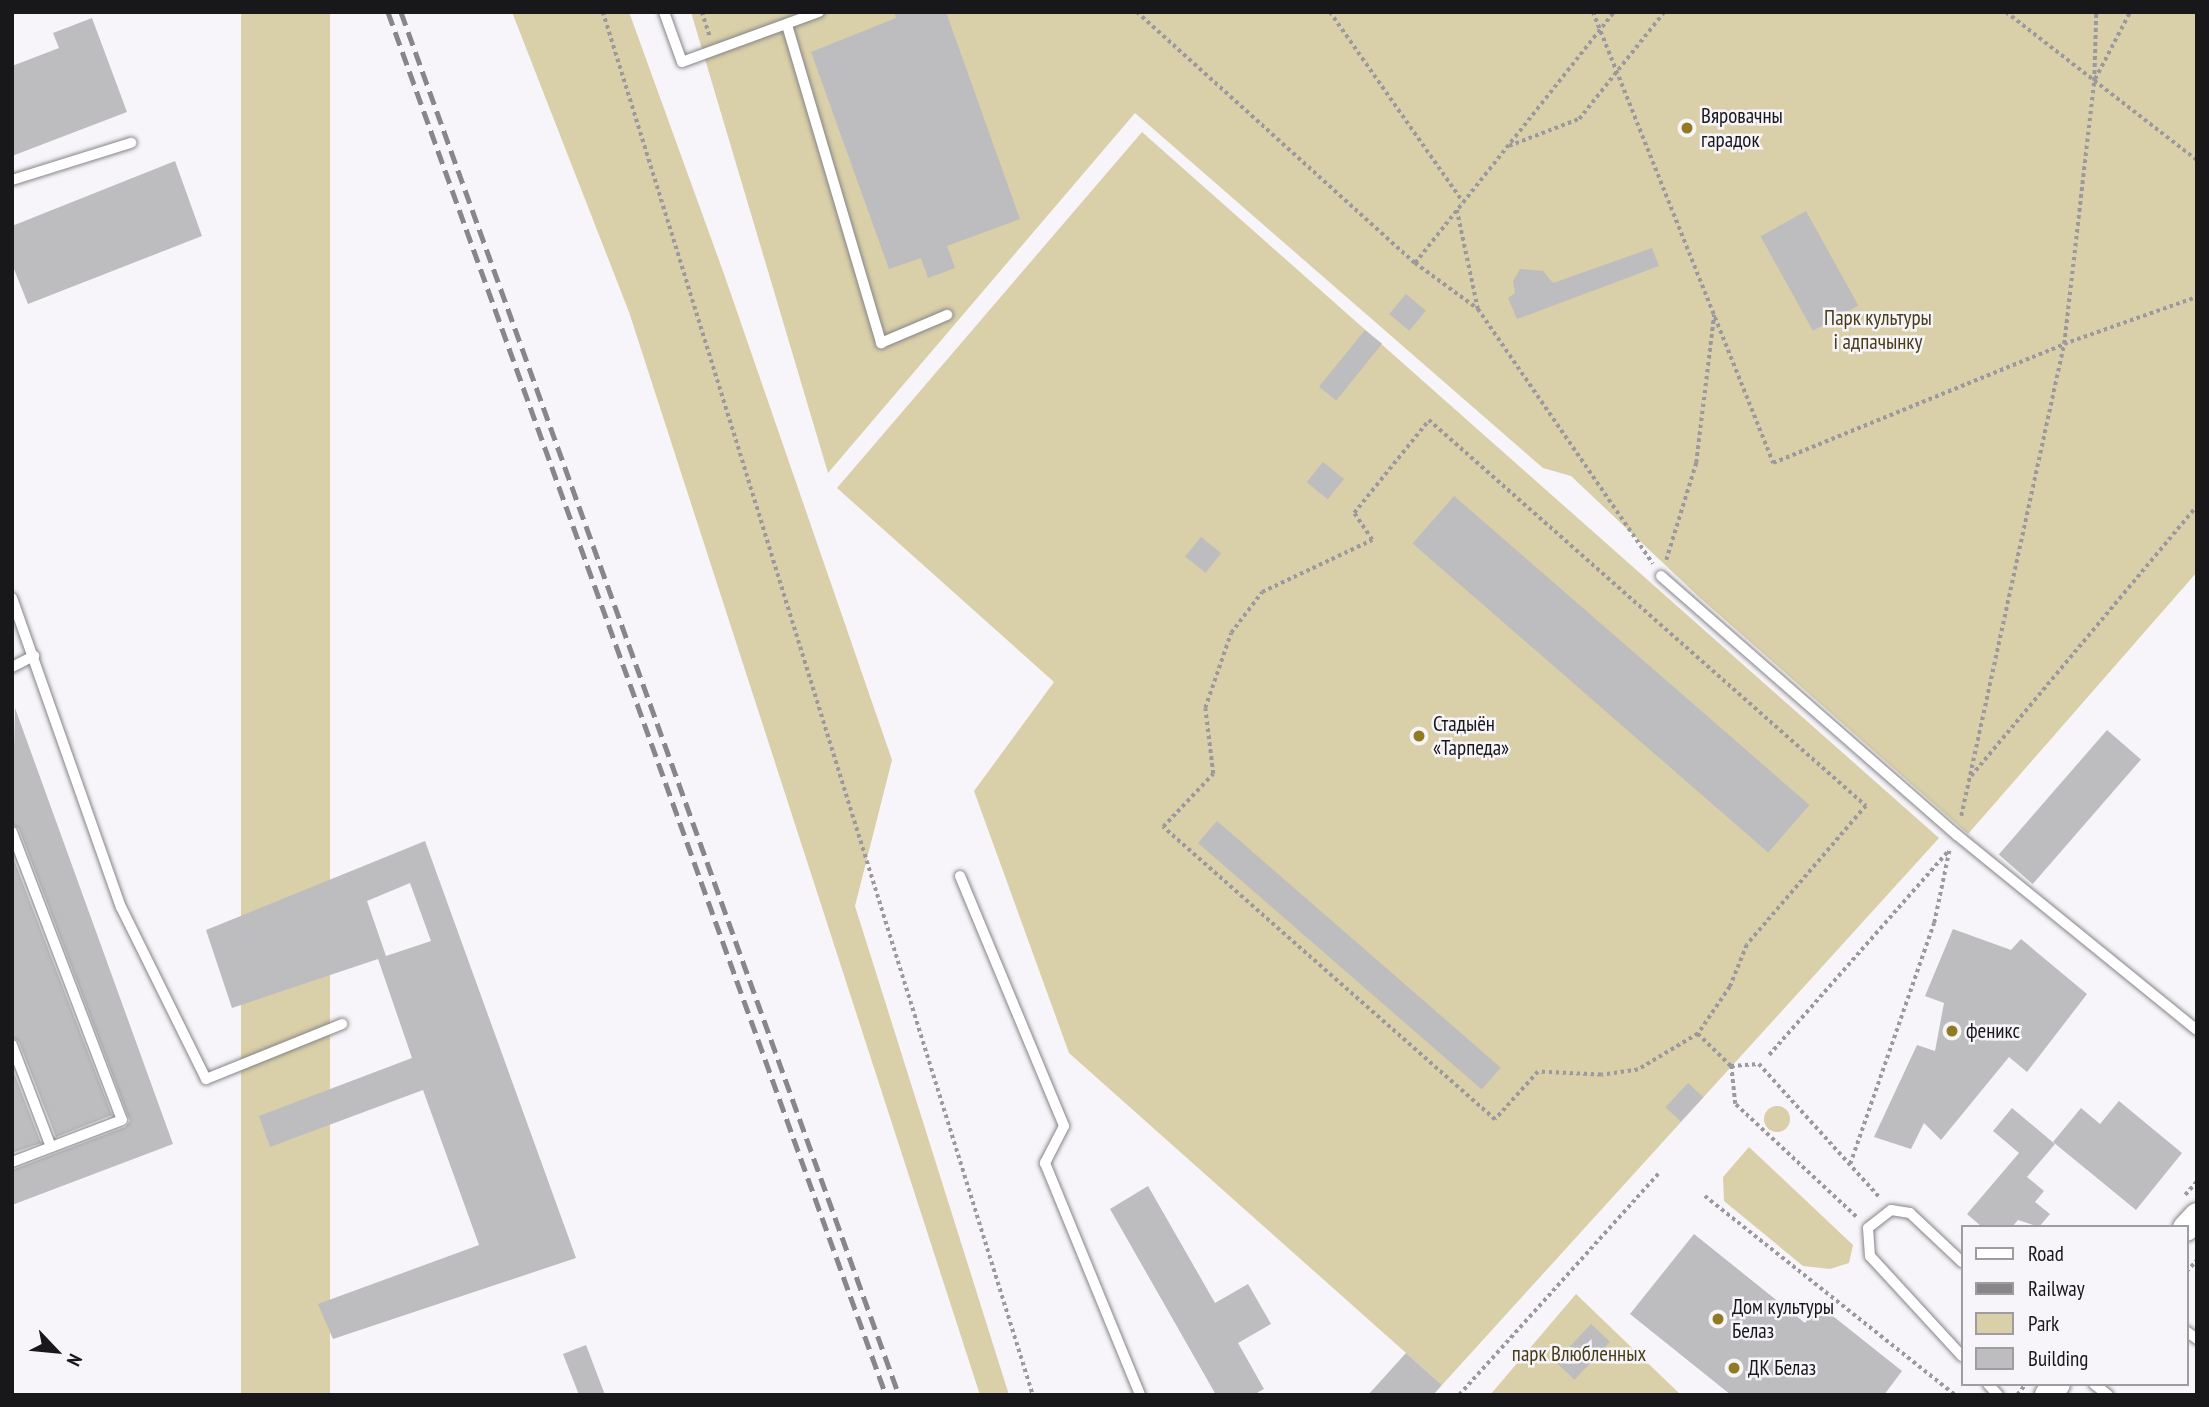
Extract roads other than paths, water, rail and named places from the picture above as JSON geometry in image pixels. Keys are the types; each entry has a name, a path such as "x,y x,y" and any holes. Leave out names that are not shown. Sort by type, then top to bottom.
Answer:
{"lane":[{"path":"664,12 682,62 819,12"},
{"path":"787,25 881,343 947,315"},
{"path":"12,180 131,143"},
{"path":"1661,576 1956,835 2197,1030"},
{"path":"12,598 121,907 206,1079 342,1024"},
{"path":"12,667 34,656"},
{"path":"12,832 122,1120 12,1162"},
{"path":"960,876 1064,1126 1045,1163 1140,1395"},
{"path":"12,1045 51,1147"},
{"path":"1960,1260 1910,1213 1891,1210 1868,1228 1870,1256 1960,1354"}],"railway":[{"path":"388,12 886,1395"},
{"path":"401,12 899,1395"}],"place":[{"name":"Вяровачны гарадок","path":"1687,128"},
{"name":"Стадыён «Тарпеда»","path":"1419,736"},
{"name":"феникс","path":"1952,1031"},
{"name":"Дом культуры Белаз","path":"1718,1319"},
{"name":"ДК Белаз","path":"1734,1368"}],"park label":[{"name":"Парк культуры і адпачынку","path":"1878,330"},
{"name":"парк Влюбленных","path":"1579,1354"}]}
